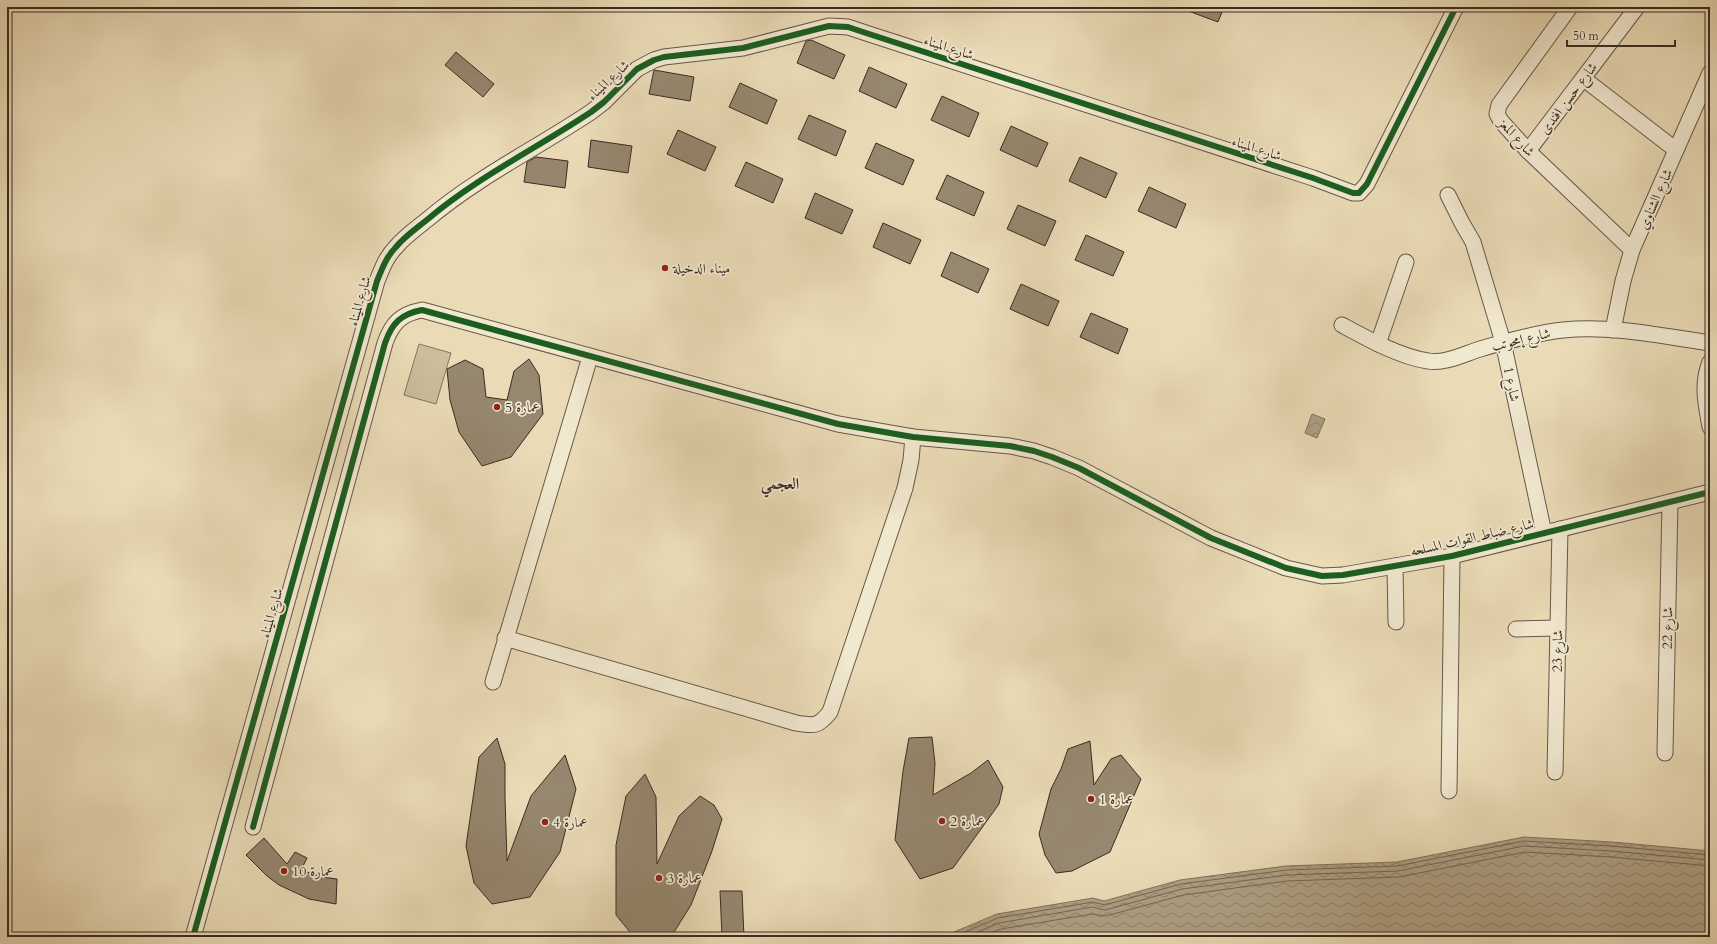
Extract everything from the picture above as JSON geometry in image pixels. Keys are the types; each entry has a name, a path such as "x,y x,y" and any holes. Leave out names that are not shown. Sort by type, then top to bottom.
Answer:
{"street":[{"name":"شارع الميناء","path":"193,937 377,282 384,263 395,247 437,211 465,190 495,170 591,112 604,102 637,69 645,64 664,57 743,48 829,26 848,27 1313,178 1353,193 1358,193 1367,184 1456,7"},
{"name":"شارع المعز","path":"1570,7 1497,108 1497,114 1499,119 1528,151 1632,250"},
{"name":"شارع حسن افندى","path":"1528,151 1637,7"},
{"name":"شارع الشناوي","path":"1613,330 1632,250 1710,73"},
{"path":"1584,79 1676,150"},
{"name":"شارع 1","path":"1448,195 1473,242 1503,342 1544,533"},
{"path":"1378,344 1406,262"},
{"name":"شارع ضباط القوات المسلحه","path":"253,827 390,330 399,319 409,312 422,310 832,422 913,437 1010,446 1052,457 1079,468 1211,538 1286,568 1322,576 1343,575 1452,556 1710,492"},
{"name":"شارع إمحوتب","path":"1342,324 1378,344 1428,361 1440,361 1503,342 1561,330 1592,328 1710,343"},
{"path":"493,682 590,357"},
{"path":"1710,362 1705,382 1704,396 1710,427"},
{"path":"505,638 796,723 810,726 821,723 830,712 904,488 911,460 913,437"},
{"name":"شارع 22","path":"1665,754 1670,502"},
{"name":"شارع 23","path":"1555,772 1560,529"},
{"path":"1449,791 1452,556"},
{"path":"1395,566 1396,622"},
{"path":"1516,629 1558,628"}],"shaded area":[{"path":"419,344 451,353 436,404 404,395"}],"water":[{"path":"1312,414 1325,419 1317,438 1305,433"},
{"path":"1524,837 1612,842 1710,851 1710,937 942,937 997,914 1093,898 1104,901 1180,880 1286,866 1397,862"}],"building":[{"path":"1224,7 1218,22 1180,8"},
{"path":"811,40 845,55 834,79 797,63 806,41"},
{"path":"456,52 494,84 483,97 445,65"},
{"path":"869,67 907,84 896,108 859,91"},
{"path":"654,70 694,77 690,101 649,94"},
{"path":"740,83 777,100 767,124 729,107"},
{"path":"942,96 979,113 969,137 931,120"},
{"path":"809,115 846,131 836,156 798,139"},
{"path":"1011,126 1048,143 1037,167 1000,150"},
{"path":"678,130 716,147 705,171 667,154"},
{"path":"591,140 632,146 628,173 588,167"},
{"path":"876,143 914,160 903,185 865,168"},
{"path":"536,157 568,161 565,188 524,182 527,162"},
{"path":"1080,157 1117,173 1106,198 1069,181"},
{"path":"746,162 783,179 773,203 735,186"},
{"path":"947,175 984,192 974,216 936,199"},
{"path":"1149,187 1186,204 1176,228 1138,211"},
{"path":"815,193 853,210 842,234 805,218"},
{"path":"1018,205 1056,221 1045,246 1007,229"},
{"path":"883,223 921,240 910,264 873,247"},
{"path":"1086,235 1124,252 1113,276 1075,260"},
{"path":"951,252 989,269 978,293 941,276"},
{"path":"1021,284 1059,301 1048,326 1010,309"},
{"path":"1091,313 1128,329 1118,354 1080,337"},
{"name":"عمارة 5","path":"529,359 539,375 543,414 511,457 482,466 459,432 450,400 447,369 465,360 483,369 486,397 507,400 514,371"},
{"name":"عمارة 2","path":"932,737 935,763 933,795 971,773 988,760 1003,787 999,804 953,868 920,879 895,840 903,771 909,738"},
{"name":"عمارة 4","path":"497,738 505,764 507,861 531,796 565,755 576,789 560,852 530,897 492,904 474,883 466,846 479,757"},
{"name":"عمارة 1","path":"1090,741 1094,785 1111,759 1121,755 1141,779 1110,852 1072,871 1056,873 1045,855 1039,834 1051,789 1061,769 1068,749"},
{"name":"عمارة 3","path":"645,774 656,797 657,864 679,816 700,796 714,805 722,819 712,851 691,905 671,937 634,937 616,915 616,845 626,796"},
{"name":"عمارة 10","path":"264,838 287,864 295,852 307,858 301,870 322,877 337,879 336,904 309,899 279,885 267,876 246,855"},
{"path":"720,891 742,891 744,937 722,937"}],"cycle path":[{"path":"193,937 377,281 387,259 400,243 411,232 447,204 487,176 591,112 604,102 637,69 654,60 664,57 743,48 829,26 848,27 1313,178 1353,193 1359,193 1367,184 1456,7"},
{"path":"253,827 385,343 398,320 408,314 422,310 838,424 913,437 1010,446 1034,451 1079,468 1211,538 1286,568 1322,576 1343,575 1452,556 1710,492"}],"place":[{"name":"ميناء الدخيلة","path":"665,268"},
{"name":"عمارة 5","path":"497,407"},
{"name":"عمارة 1","path":"1091,799"},
{"name":"عمارة 2","path":"942,821"},
{"name":"عمارة 4","path":"545,822"},
{"name":"عمارة 10","path":"284,871"},
{"name":"عمارة 3","path":"659,878"}],"district":[{"name":"العجمي","path":"780,483"}]}
